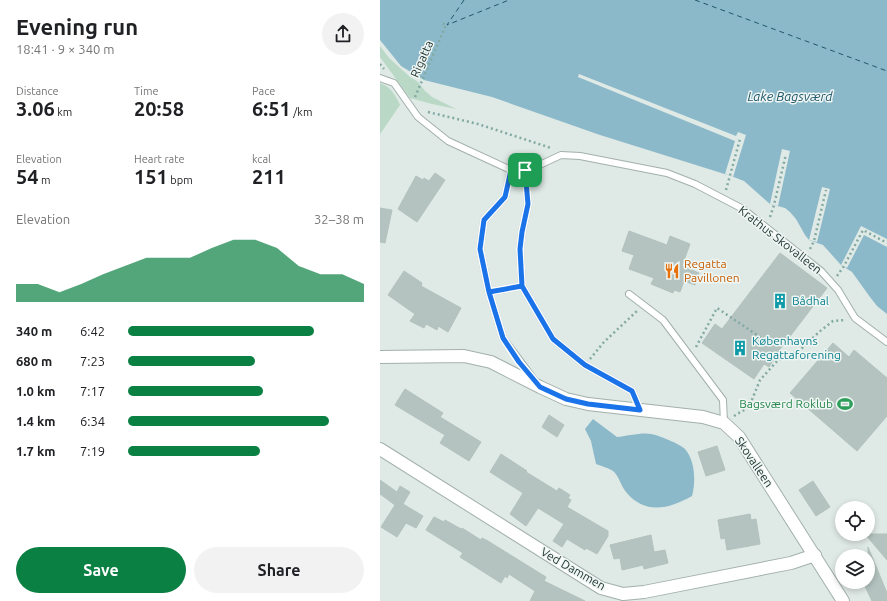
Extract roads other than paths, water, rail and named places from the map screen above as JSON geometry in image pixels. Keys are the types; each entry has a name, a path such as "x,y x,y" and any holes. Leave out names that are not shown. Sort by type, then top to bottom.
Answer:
{"street":[{"name":"Skovalleen","path":"380,357 464,356 491,362 566,399 588,404 703,417 724,423 739,437 843,601"},
{"name":"Ved Dammen","path":"380,449 601,588 623,594 644,592 790,562 815,555"}],"lane":[{"name":"Krathus Skovalleen","path":"380,78 394,83 418,118 448,141 511,170 531,169 561,155 580,156 667,173 695,184 743,209 821,271 838,290 855,318 887,342"},
{"path":"511,170 505,197 484,220 480,249 489,292 503,338 519,362 540,387"},
{"path":"525,170 528,204 520,249 522,286 553,339 585,365 632,391 640,410"},
{"path":"489,292 522,286"},
{"path":"629,294 663,320 723,400 724,423"}],"water":[{"name":"Lake Bagsværd","path":"380,0 887,0 887,314 877,306 852,272 841,265 823,245 809,240 790,212 785,208 770,204 744,181 600,135 492,97 424,80 401,66 380,40"},
{"path":"593,419 617,437 651,434 669,440 685,449 691,459 694,471 692,496 675,504 658,508 649,507 633,499 624,490 613,471 596,464 591,441 585,429"}],"place":[{"name":"Regatta Pavillonen","path":"672,271"},
{"name":"Bådhal","path":"780,301"},
{"name":"Københavns Regattaforening","path":"740,348"},
{"name":"Bagsværd Roklub","path":"845,404"}]}
